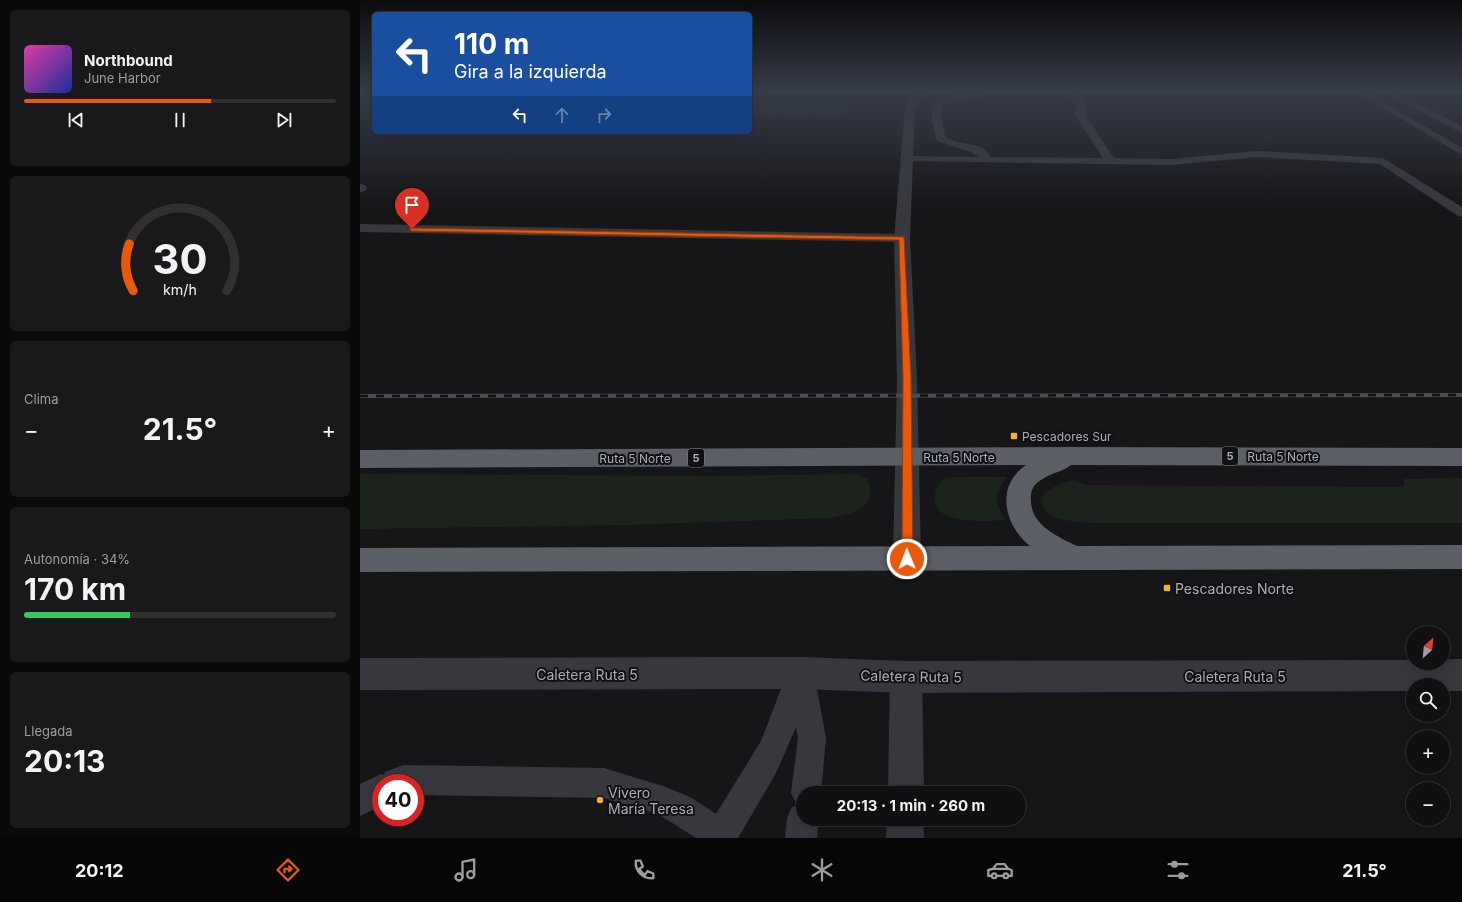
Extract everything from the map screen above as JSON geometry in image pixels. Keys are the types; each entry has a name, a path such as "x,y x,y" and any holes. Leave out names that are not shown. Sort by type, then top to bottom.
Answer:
{"highway":[{"name":"Ruta 5 Norte","path":"360,459 1074,456 1462,457"},
{"path":"1074,456 1039,469 1029,475 1023,483 1019,493 1018,504 1025,524 1034,534 1044,542 1074,558"},
{"path":"360,560 1462,557"}],"street":[{"path":"907,559 907,378 902,238 909,130"},
{"name":"Caletera Ruta 5","path":"360,674 801,673 906,677 1462,675"},
{"path":"906,677 906,786"},
{"path":"905,826 905,838"}],"lane":[{"path":"939,130 941,139 953,144 979,150 985,156 986,160"},
{"path":"1090,130 1111,162"},
{"path":"1426,130 1462,152"},
{"path":"908,159 1111,162 1185,161 1231,155 1257,154 1383,162 1462,212"},
{"path":"360,228 902,238"},
{"path":"801,673 812,738 807,786"},
{"path":"424,780 604,783 636,791 667,802 695,818 720,837 748,793 771,751 788,711 801,673"},
{"path":"360,800 372,794"},
{"path":"801,838 802,826"}],"shaded area":[{"path":"360,474 713,476 852,474 859,475 867,479 870,489 870,497 862,508 848,514 830,518 628,525 360,529"},
{"path":"1008,477 1000,488 997,498 997,503 1005,520 961,520 950,517 941,512 936,505 936,490 940,483 946,478"},
{"path":"1462,478 1462,523 1091,523 1053,517 1045,510 1042,499 1045,493 1052,488 1074,480 1086,485 1404,487 1404,479"}],"railway":[{"path":"360,396 1462,395"}],"place":[{"name":"Pescadores Sur","path":"1014,436"},
{"name":"Pescadores Norte","path":"1167,588"},
{"name":"Vivero María Teresa","path":"600,800"}],"route":[{"path":"412,229 902,238 907,378 907,559"}]}
